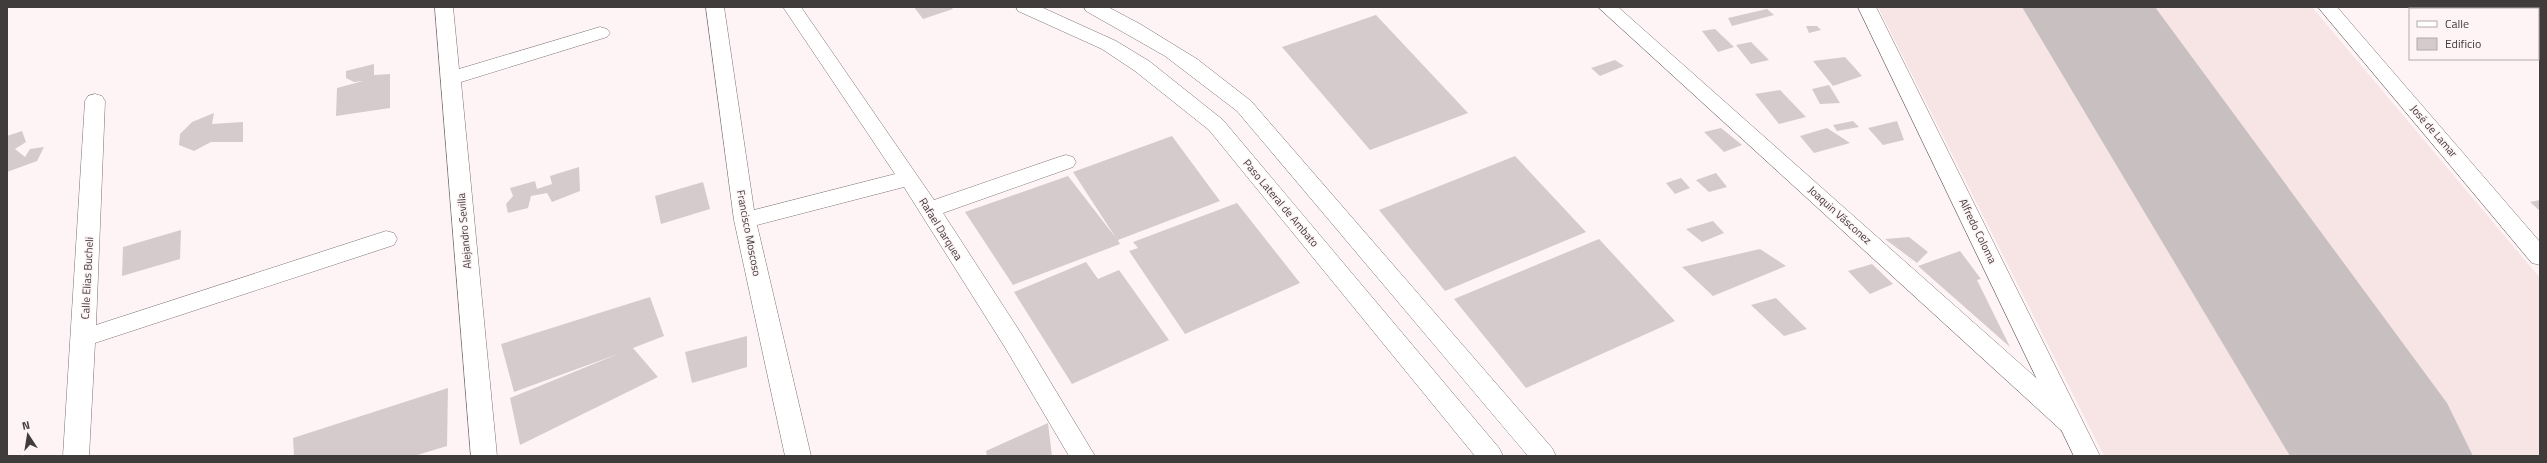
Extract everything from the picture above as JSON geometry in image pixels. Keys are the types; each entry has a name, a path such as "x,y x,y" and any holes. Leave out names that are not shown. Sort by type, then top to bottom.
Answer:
{"main road":[{"name":"Alejandro Sevilla","path":"444,7 484,456"},
{"name":"Francisco Moscoso","path":"715,7 745,220 798,456"},
{"name":"Rafael Darquea","path":"792,7 909,178 1014,342 1082,456"},
{"name":"Paso Lateral de Ambato","path":"1025,7 1109,45 1142,66 1216,125 1490,456"},
{"path":"1093,7 1132,25 1202,70 1244,106 1543,456"},
{"name":"Joaquin Vásconez","path":"1607,7 2072,424"},
{"name":"Alfredo Coloma","path":"1867,7 2087,456"},
{"name":"José de Lamar","path":"2327,7 2540,257"},
{"path":"450,78 600,33"},
{"name":"Calle Elias Bucheli","path":"76,456 84,338 95,101"},
{"path":"929,210 1066,162"},
{"path":"745,220 909,178"},
{"path":"84,338 386,239"}],"shaded area":[{"path":"1878,7 2312,7 2540,278 2540,456 2104,456"}],"building":[{"path":"914,7 951,7 953,9 923,19"},
{"path":"1767,9 1774,15 1732,26 1728,18"},
{"path":"1376,15 1468,113 1370,150 1282,47"},
{"path":"1806,26 1817,26 1821,30 1809,33"},
{"path":"1715,29 1734,47 1718,52 1702,31"},
{"path":"1751,42 1769,60 1751,64 1736,45"},
{"path":"1845,57 1862,76 1833,86 1813,61"},
{"path":"1615,60 1624,66 1600,76 1591,68"},
{"path":"374,64 374,75 390,74 390,108 336,116 337,88 363,81 354,82 346,78 346,71"},
{"path":"1829,85 1840,103 1820,104 1812,89"},
{"path":"1780,90 1806,117 1779,124 1755,94"},
{"path":"214,113 212,124 243,122 243,142 211,142 194,151 179,145 180,134 192,122"},
{"path":"1853,121 1859,127 1837,131 1833,125"},
{"path":"1897,121 1904,140 1883,145 1868,128"},
{"path":"1721,128 1742,145 1724,152 1704,132"},
{"path":"1827,128 1850,143 1814,153 1800,136"},
{"path":"22,131 26,142 15,149 25,157 30,149 44,147 37,161 7,172 7,136"},
{"path":"1172,136 1220,201 1118,240 1120,244 1013,285 965,212 1068,176 1116,238 1073,172"},
{"path":"1515,156 1586,232 1445,291 1379,210"},
{"path":"579,167 580,191 552,202 547,193 531,196 528,208 508,213 506,204 513,196 510,188 535,181 537,189 552,184 550,176"},
{"path":"1716,173 1727,187 1709,192 1696,180"},
{"path":"1681,178 1690,188 1675,194 1666,183"},
{"path":"703,182 710,209 661,224 655,196"},
{"path":"2540,200 2540,211 2530,202"},
{"path":"1237,203 1300,283 1185,334 1129,251 1138,248 1133,242"},
{"path":"1713,221 1724,233 1702,242 1686,229"},
{"path":"181,230 180,259 122,276 123,247"},
{"path":"1909,237 1928,252 1917,263 1885,239"},
{"path":"1599,239 1675,321 1526,388 1454,299"},
{"path":"1760,249 1786,266 1713,296 1682,267"},
{"path":"1960,251 1981,279 1977,280 2010,347 1918,266"},
{"path":"1086,262 1098,279 1119,270 1169,340 1072,384 1014,292"},
{"path":"1872,264 1893,284 1870,294 1848,271"},
{"path":"650,297 664,336 633,348 658,377 520,445 510,398 618,354 514,392 501,344"},
{"path":"1776,298 1807,329 1784,336 1751,305"},
{"path":"747,336 747,367 692,383 685,352"},
{"path":"448,388 447,446 414,456 294,456 293,438"},
{"path":"1048,423 1052,456 987,456 986,451"}],"runway":[{"path":"2087,7 2384,456"}]}
